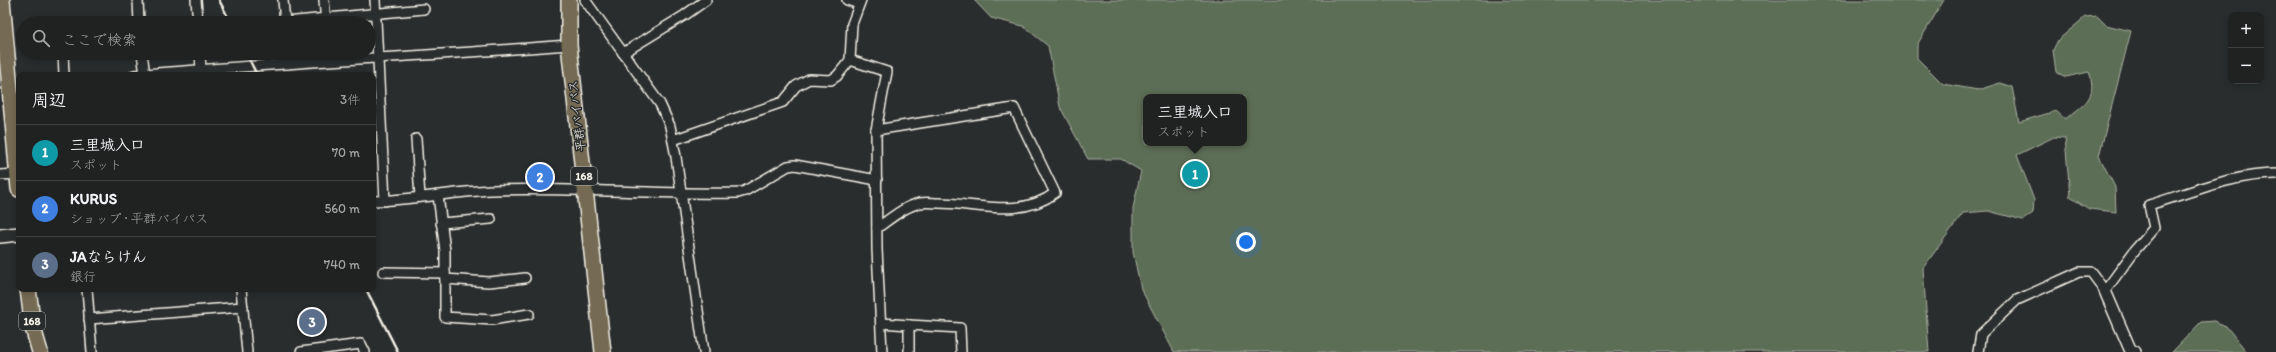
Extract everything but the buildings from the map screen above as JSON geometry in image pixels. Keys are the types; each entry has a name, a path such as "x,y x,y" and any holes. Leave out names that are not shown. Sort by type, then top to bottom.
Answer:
{"highway":[{"path":"2,0 15,86 16,115"},
{"name":"平群バイパス","path":"569,0 569,45 603,352"},
{"name":"168","path":"28,292 33,328 40,352"}],"main road":[{"path":"0,236 16,234"}],"street":[{"path":"138,0 139,16"},
{"path":"196,0 197,16"},
{"path":"283,0 284,16"},
{"path":"324,0 326,16"},
{"path":"375,0 375,14"},
{"path":"585,0 660,104 670,126 704,352"},
{"path":"623,53 685,15 706,0"},
{"path":"673,140 783,102 796,86 809,79 831,80 837,76 850,60 852,24 860,2 847,0"},
{"path":"361,16 424,10"},
{"path":"376,29 385,201"},
{"path":"378,59 569,45"},
{"path":"63,60 64,72"},
{"path":"143,60 145,72"},
{"path":"201,60 202,70"},
{"path":"288,60 288,64"},
{"path":"179,72 288,64 315,60"},
{"path":"850,60 887,72 876,130 882,352"},
{"path":"876,130 1014,108 1055,193 1049,198 1023,207 990,208 953,203 920,203 909,208 878,228"},
{"path":"416,139 420,197"},
{"path":"376,201 490,190 586,189 681,194 745,191 788,166 795,165 877,180"},
{"path":"0,175 16,174"},
{"path":"2105,290 2135,250 2154,228 2149,205 2234,180 2259,174 2276,174"},
{"path":"438,195 445,251 445,317 492,320 529,314"},
{"path":"441,223 491,219"},
{"path":"383,272 445,276 489,282 525,278"},
{"path":"1978,352 1980,334 2017,300 2079,272 2091,272 2105,290 2130,349 2134,352"},
{"path":"87,292 92,352"},
{"path":"241,292 247,352"},
{"path":"89,319 243,307"},
{"path":"881,323 960,328 961,352"},
{"path":"909,325 909,352"},
{"path":"301,352 361,344 365,352"}],"green space":[{"path":"974,0 1944,0 1917,45 1917,58 1943,84 1978,90 2000,83 2012,87 2019,122 2056,111 2065,119 2088,100 2092,88 2089,72 2066,77 2056,72 2053,50 2058,40 2085,17 2097,16 2106,25 2131,31 2099,156 2115,187 2116,212 2089,209 2070,197 2065,138 2054,137 2017,155 2034,200 2033,213 2023,220 1988,211 1963,213 1923,268 1929,352 1174,352 1141,289 1133,252 1133,208 1141,171 1121,159 1088,159 1060,107 1048,46 1023,26 991,18"},
{"path":"2214,321 2226,326 2247,352 2172,352 2201,322"}],"railway":[{"path":"219,0 227,16"},
{"path":"250,60 256,72"},
{"path":"368,292 398,352"}],"place":[{"name":"三里城入口","path":"1195,174"},
{"name":"KURUS","path":"540,177"},
{"name":"JAならけん","path":"312,322"}]}
